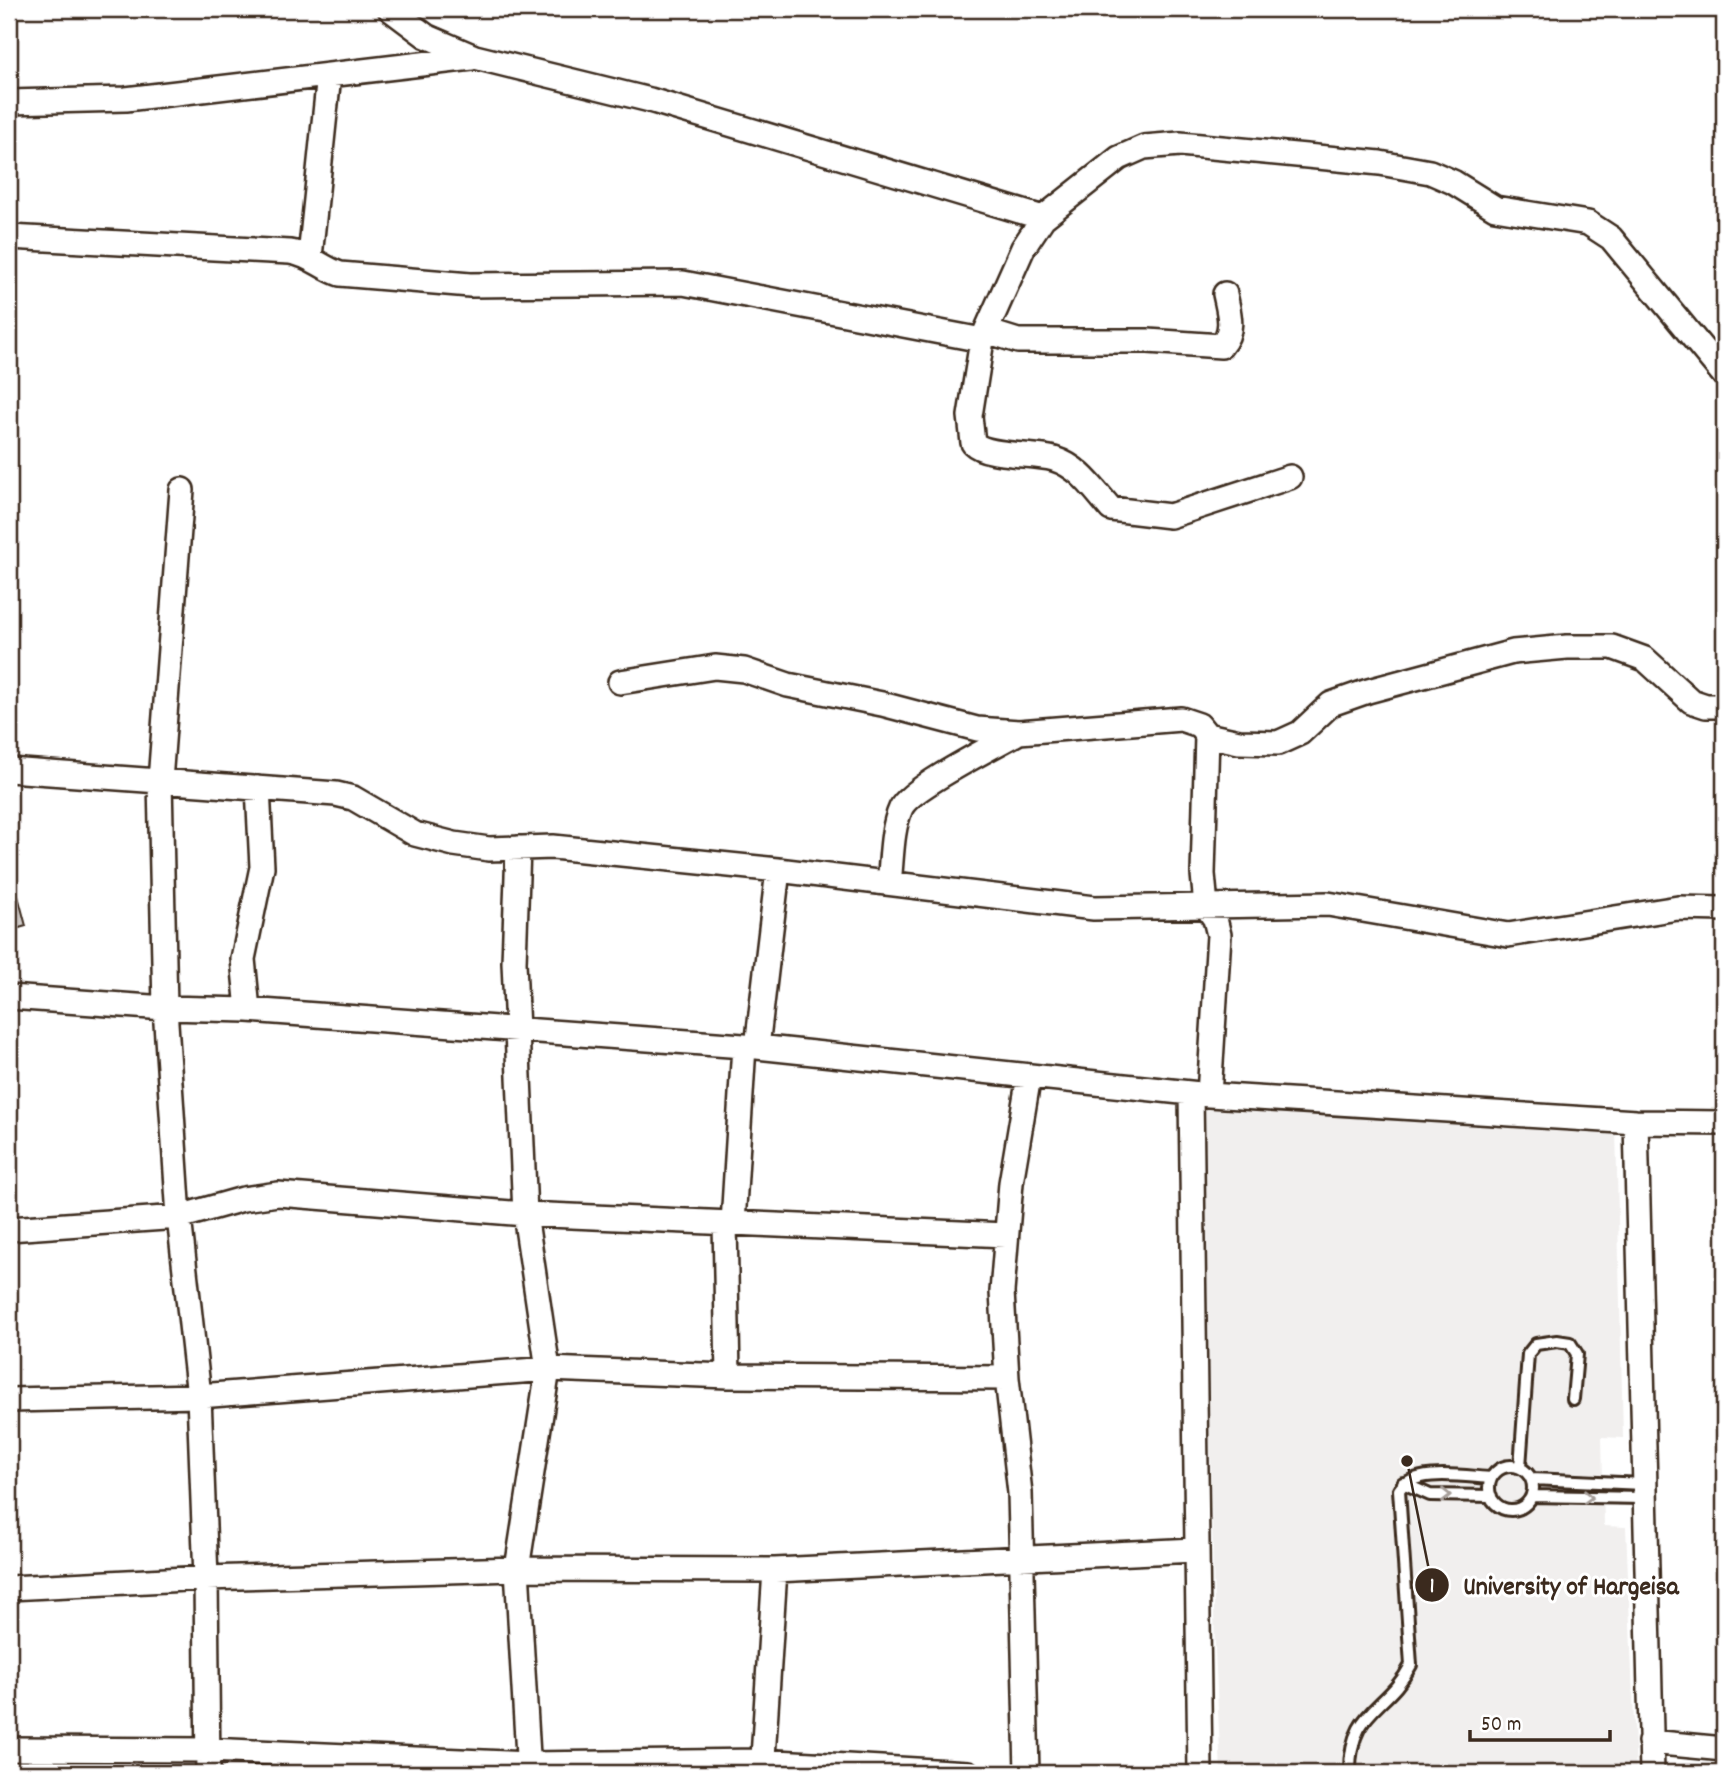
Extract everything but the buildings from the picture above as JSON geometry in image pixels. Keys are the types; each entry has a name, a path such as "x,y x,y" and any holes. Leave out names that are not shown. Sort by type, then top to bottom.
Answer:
{"street":[{"path":"390,9 426,36 475,57 662,103 1043,218"},
{"path":"9,102 126,99 475,57"},
{"path":"310,257 329,75"},
{"path":"1290,477 1170,516 1111,509 1078,471 1055,459 987,450 973,443 970,416 984,336 1023,248 1043,218 1119,158 1144,147 1180,144 1380,163 1430,173 1453,182 1495,208 1598,227 1611,238 1724,375"},
{"path":"9,237 290,252 310,257 328,270 340,274 470,285 683,283 1018,341 1148,341 1221,346 1228,338 1231,320 1225,294"},
{"path":"182,490 160,781 165,1009 179,1217 199,1396 206,1578 208,1762"},
{"path":"620,682 715,667 744,670 788,685 882,704 976,729 1019,732 1181,719 1199,725 1207,735 1239,743 1278,743 1300,733 1331,704 1368,691 1513,652 1567,647 1612,647 1645,659 1690,701 1706,706 1724,706"},
{"path":"889,883 896,826 905,801 921,788 1019,732"},
{"path":"1200,1773 1195,1550 1200,1095 1219,935 1215,919 1206,906 1203,874 1207,735"},
{"path":"9,770 336,793 353,798 415,834 489,849 553,847 778,870 1094,908 1350,905 1508,935 1678,908 1724,909"},
{"path":"248,1010 243,959 262,867 258,788"},
{"path":"518,848 516,1029 525,1213 548,1369 517,1569 529,1768"},
{"path":"728,1376 729,1223 751,1046 778,870"},
{"path":"9,997 165,1009 248,1010 751,1046 1200,1095 1636,1122 1724,1123"},
{"path":"1027,1773 1020,1493 1007,1378 1002,1292 1006,1235 1029,1076"},
{"path":"1636,1122 1652,1773"},
{"path":"9,1229 179,1217 243,1199 278,1194 525,1213 1006,1235"},
{"path":"9,1400 199,1396 548,1369 728,1376 1007,1378"},
{"path":"9,1588 206,1578 517,1569 775,1570 1195,1550"},
{"path":"761,1767 775,1570"},
{"path":"1650,1742 1724,1749"},
{"path":"9,1749 208,1762 529,1768 761,1767 968,1773"}],"lane":[{"path":"1520,1467 1528,1354 1536,1344 1558,1341 1570,1343 1577,1354 1573,1399"},
{"path":"1503,1466 1520,1467 1532,1479 1643,1491 1532,1496 1520,1508 1511,1510 1495,1503 1491,1496 1491,1479 1503,1466"},
{"path":"1403,1483 1431,1474 1491,1479"},
{"path":"1532,1479 1532,1496"},
{"path":"1403,1483 1430,1495 1491,1496"},
{"path":"1350,1773 1350,1752 1355,1731 1404,1678 1411,1665 1398,1501 1403,1483"}],"shaded area":[{"path":"1202,1107 1616,1128 1623,1438 1602,1437 1604,1526 1626,1527 1636,1773 1221,1773 1215,1648"}],"place":[{"name":"University of Hargeisa","path":"1407,1461"}]}
